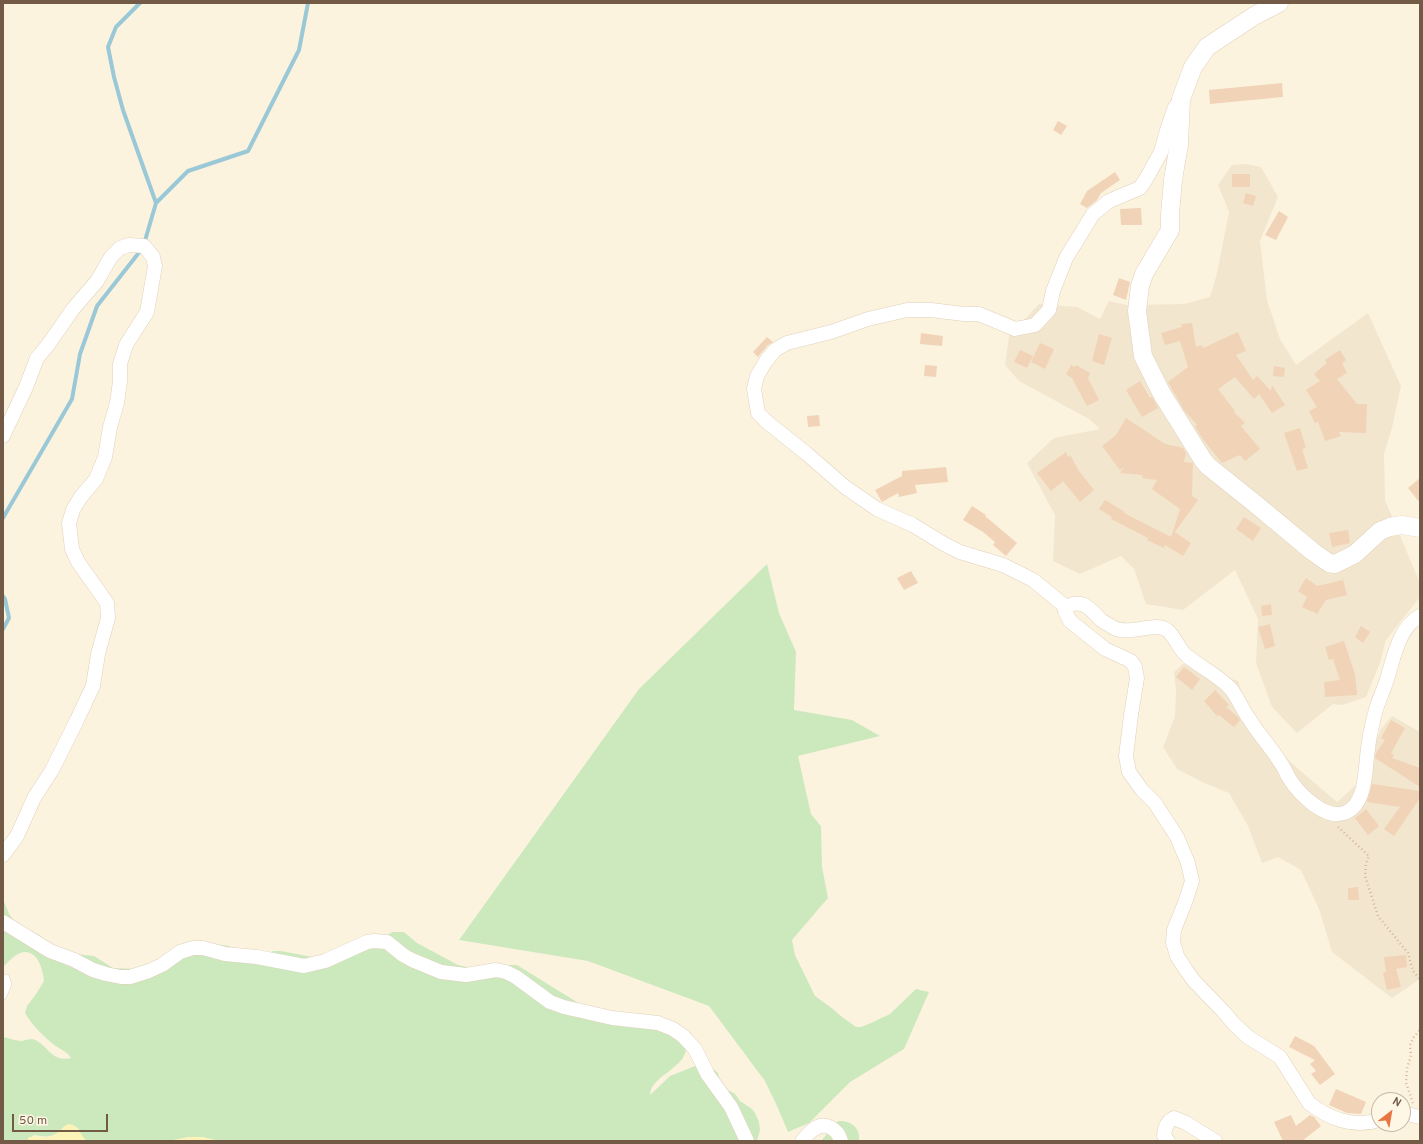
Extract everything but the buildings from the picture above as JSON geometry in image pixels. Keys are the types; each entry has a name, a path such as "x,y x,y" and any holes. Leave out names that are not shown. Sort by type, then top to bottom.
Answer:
{"street":[{"path":"1066,607 1033,580 1003,565 960,552 913,525 876,509 845,487 758,413 754,389 757,376 775,350 787,343 831,332 868,319 907,310 932,310 964,314 979,314 1015,329 1035,325 1049,310 1053,291 1061,268 1093,214 1109,201 1140,188 1146,179 1161,152 1175,107 1181,99 1193,67 1207,47 1254,16 1279,3"},
{"path":"1181,99 1179,144 1173,180 1170,230 1144,274 1140,286 1137,311 1143,356 1162,394 1208,466 1259,506 1312,551 1329,563 1335,564 1355,554 1380,531 1390,527 1402,525 1420,528"},
{"path":"3,436 38,358 73,309 97,281 111,256 120,248 128,245 144,246 153,257 155,266 147,312 126,345 120,364 120,381 117,403 109,433 105,457 96,479 80,498 73,510 69,523 72,549 78,562 107,603 108,618 98,654 93,686 52,770 36,793 17,836 4,853"},
{"path":"1066,607 1072,603 1088,606 1102,621 1117,629 1132,631 1160,627 1167,630 1186,656 1209,671 1231,690 1250,721 1280,762 1300,793 1311,803 1324,811 1336,814 1346,812 1356,805 1363,787 1368,747 1376,711 1387,680 1394,652 1405,631 1414,619 1420,616"},
{"path":"1066,607 1065,611 1070,621 1105,649 1131,661 1135,667 1137,678 1126,756 1129,772 1164,815 1177,837 1188,863 1192,881 1174,930 1173,942 1177,956 1186,970 1234,1024 1248,1037 1280,1057 1309,1103 1326,1115 1353,1123 1371,1122"},
{"path":"3,922 50,951 74,960 93,970 121,977 149,971 162,965 180,952 193,948 203,948 225,954 257,957 304,966 325,961 367,942 374,941 386,942 412,960 440,972 466,975 496,970 506,972 516,977 550,1002 564,1007 612,1018 658,1023 673,1029 683,1036 695,1049 708,1075 731,1107 747,1141"},
{"path":"1168,1141 1164,1136 1166,1126 1170,1120 1174,1118 1186,1123 1214,1141"},
{"path":"802,1141 815,1128 822,1126 830,1127 836,1130 841,1141"}],"lane":[{"path":"3,978 6,978 8,984 3,996"}],"path":[{"path":"1324,811 1332,821 1369,856 1366,864 1365,876 1378,916 1408,953 1413,971 1420,979"},
{"path":"1413,1115 1406,1083 1407,1070 1411,1055 1410,1045 1420,1030"}],"shaded area":[{"path":"1246,164 1261,167 1278,197 1260,241 1267,300 1280,339 1296,365 1368,313 1401,386 1392,428 1384,454 1385,500 1420,583 1420,597 1386,640 1380,663 1366,697 1342,705 1333,704 1297,733 1272,707 1256,663 1258,619 1235,570 1183,610 1146,604 1134,569 1121,556 1080,574 1053,561 1055,515 1027,463 1054,438 1100,429 1089,419 1019,381 1005,365 1009,336 1039,304 1077,307 1100,319 1109,301 1127,305 1184,304 1210,297 1217,273 1229,212 1218,185 1232,165"},
{"path":"1183,664 1238,681 1255,732 1337,802 1358,783 1381,729 1392,716 1420,732 1420,979 1392,998 1332,952 1319,909 1301,870 1278,857 1262,863 1248,826 1229,793 1204,783 1177,769 1163,747 1175,716 1176,690 1174,672"}],"green space":[{"path":"767,564 779,613 796,652 794,710 852,720 880,736 798,756 811,814 821,826 822,867 828,898 792,940 795,955 815,996 856,1027 861,1027 890,1014 916,989 929,992 904,1049 850,1082 809,1123 788,1132 765,1081 709,1006 588,961 459,940 639,689"},
{"path":"3,899 9,914 18,925 42,937 47,944 67,953 94,956 113,968 160,970 200,946 213,944 229,946 255,956 274,951 281,951 323,959 354,950 393,932 404,932 417,943 458,965 477,969 517,965 580,1004 684,1037 686,1050 684,1057 655,1083 651,1089 650,1095 670,1076 700,1064 708,1064 718,1073 721,1086 735,1094 740,1101 752,1109 755,1113 759,1122 760,1130 757,1141 219,1141 202,1137 189,1137 169,1141 87,1141 80,1136 79,1129 65,1126 62,1130 51,1136 34,1135 27,1141 3,1141 3,1037 20,1041 32,1039 42,1044 58,1058 71,1058 67,1053 49,1041 31,1022 25,1013 27,1006 44,981 39,962 33,955 24,952 12,958 3,967"},
{"path":"838,1121 847,1122 854,1125 858,1132 859,1141 821,1141"}],"sand":[{"path":"68,1124 75,1126 87,1141 27,1141 29,1137 49,1137 54,1135"},
{"path":"189,1137 202,1137 219,1141 169,1141"}],"waterway":[{"path":"140,3 116,27 108,47 123,110 156,203"},
{"path":"144,244 156,203 188,171 248,151 299,50 308,3"},
{"path":"3,518 72,399 80,354 97,306 141,250"},
{"path":"3,596 9,618 3,629"}]}
